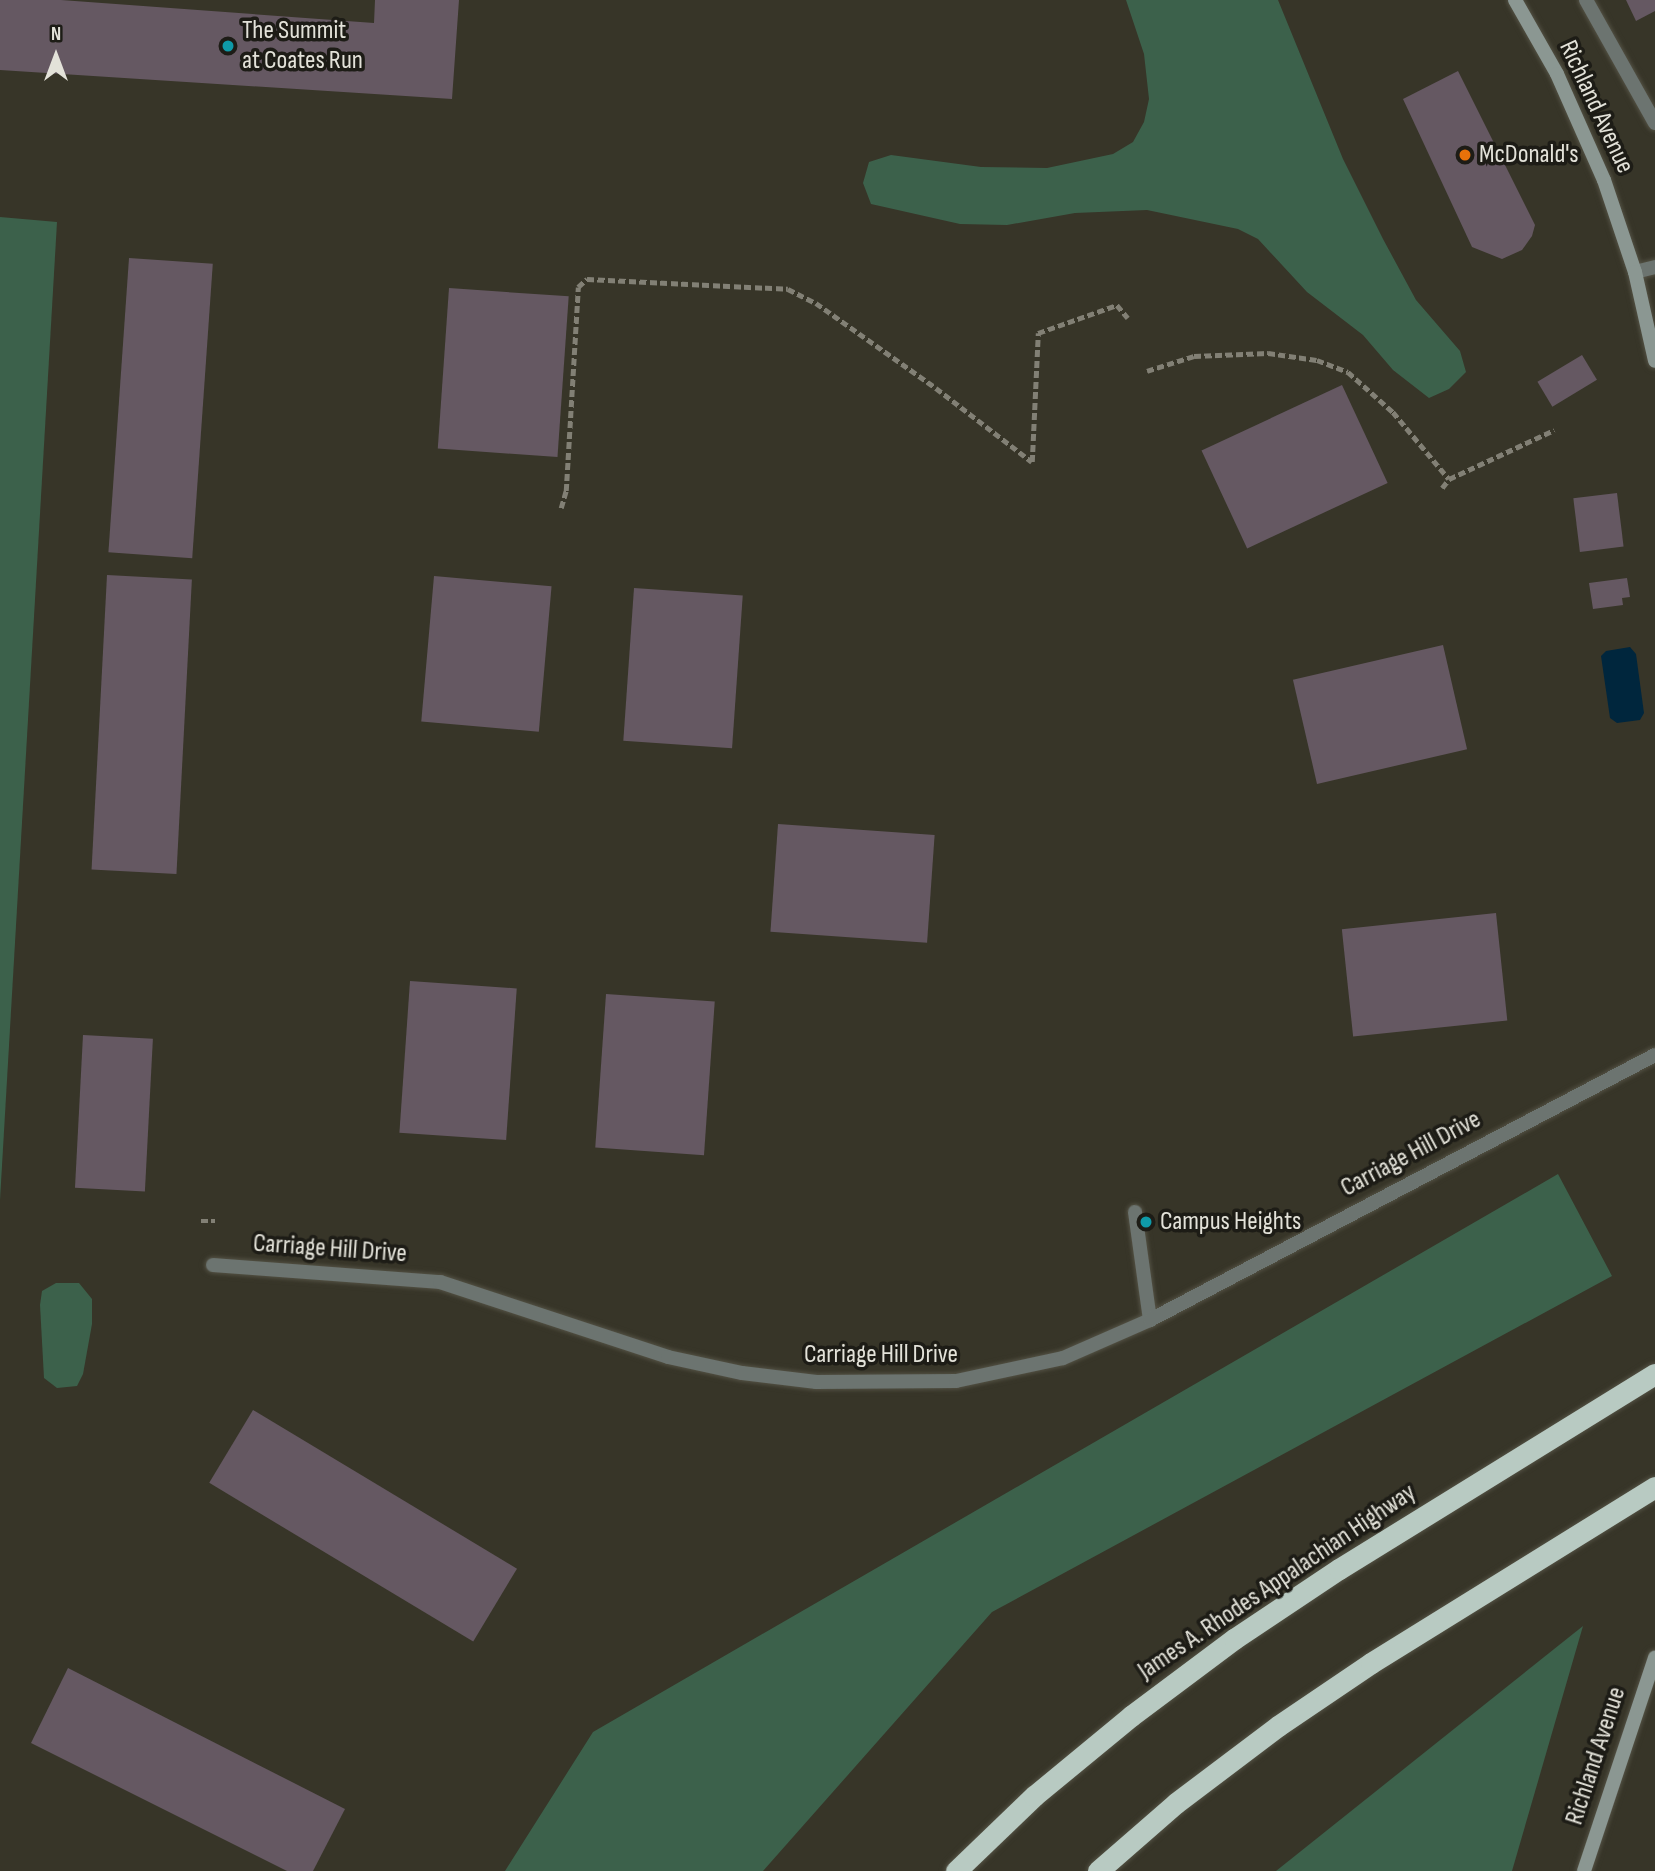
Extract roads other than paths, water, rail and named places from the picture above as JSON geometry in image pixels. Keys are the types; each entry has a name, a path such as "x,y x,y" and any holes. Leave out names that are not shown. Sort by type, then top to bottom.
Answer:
{"highway":[{"name":"James A. Rhodes Appalachian Highway","path":"956,1871 1034,1796 1131,1716 1234,1639 1339,1569 1655,1374"},
{"path":"1098,1871 1176,1803 1278,1726 1485,1591 1655,1488"}],"main road":[{"name":"Richland Avenue","path":"1515,0 1557,74 1604,180 1635,271 1655,361"},
{"name":"Richland Avenue","path":"1584,1871 1655,1657"}],"street":[{"path":"1586,0 1655,123"},
{"path":"1635,271 1655,267"},
{"name":"Carriage Hill Drive","path":"214,1265 440,1282 668,1357 742,1373 816,1382 957,1381 1063,1358 1150,1320 1655,1055"},
{"path":"1135,1212 1150,1320"}],"water":[{"path":"1630,647 1636,654 1644,713 1640,720 1617,723 1610,718 1601,656 1606,651"}],"place":[{"name":"The Summit at Coates Run","path":"228,46"},
{"name":"McDonald's","path":"1465,155"},
{"name":"Campus Heights","path":"1146,1222"}]}
